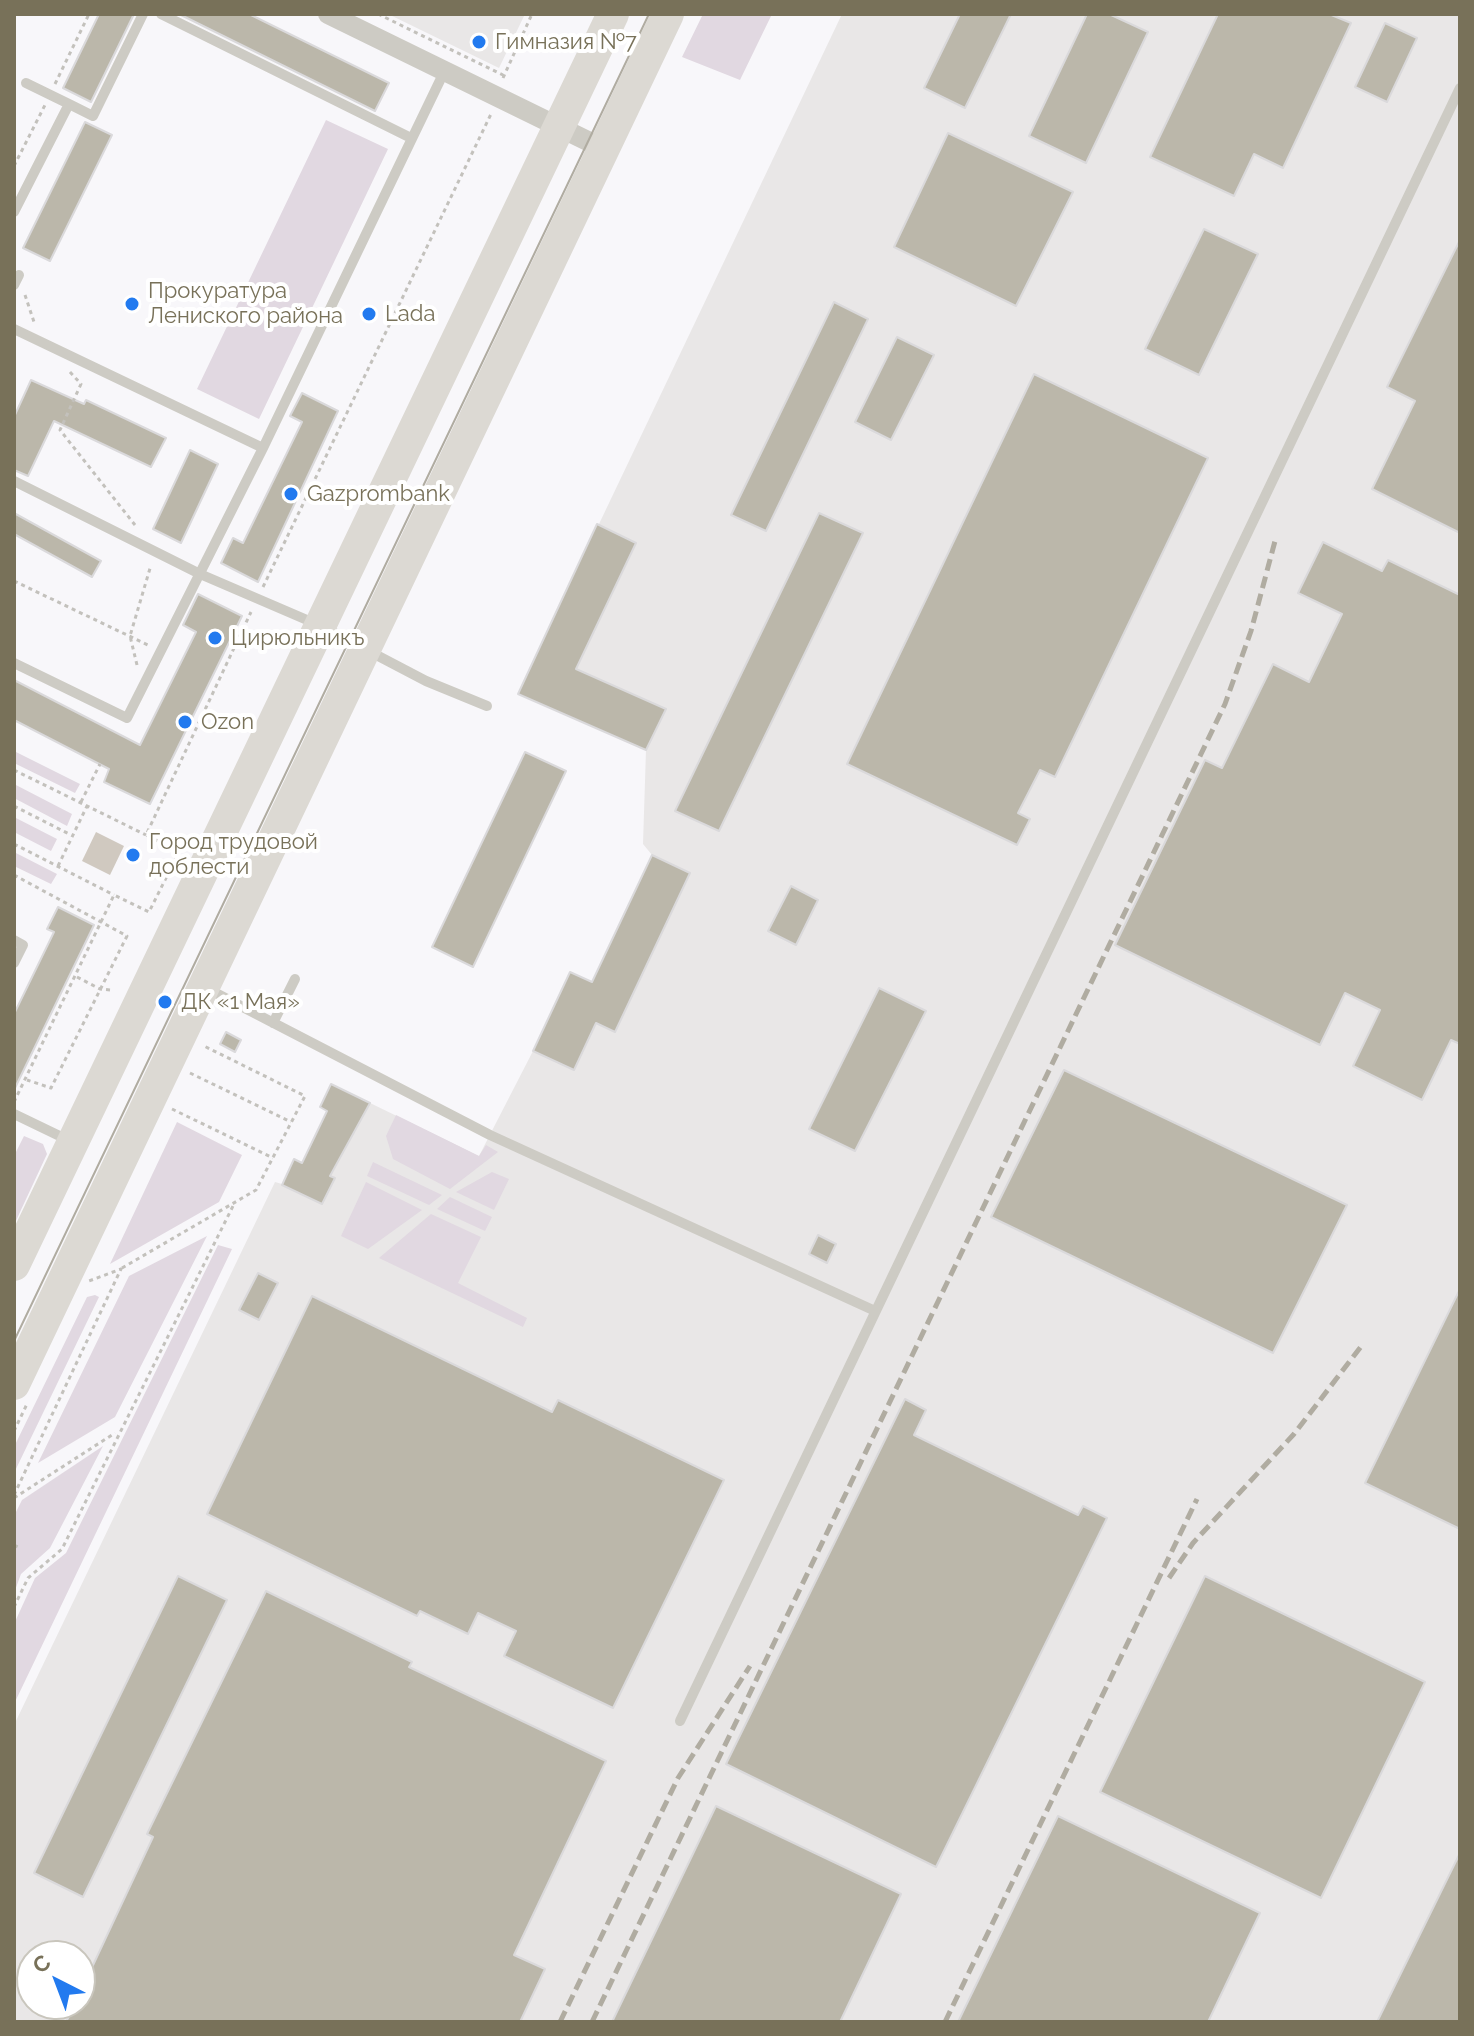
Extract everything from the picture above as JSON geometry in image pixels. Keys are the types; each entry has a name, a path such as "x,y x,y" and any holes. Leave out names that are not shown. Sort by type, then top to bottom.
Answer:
{"highway":[{"path":"14,1265 613,14"},
{"path":"14,1384 668,14"}],"street":[{"path":"328,14 604,149"}],"lane":[{"path":"26,83 93,116 143,14"},
{"path":"161,14 411,138"},
{"path":"14,663 127,718 263,448 445,70"},
{"path":"680,1721 873,1310 1040,971 1460,88"},
{"path":"14,212 69,104"},
{"path":"14,329 263,448"},
{"path":"14,481 200,574 321,626 426,681 487,706"},
{"path":"14,940 23,945 14,963"},
{"path":"273,1023 295,979"},
{"path":"204,987 490,1135 873,1310"},
{"path":"14,1114 72,1142"}],"path":[{"path":"378,14 503,75"},
{"path":"146,835 499,97 503,75 532,14"},
{"path":"16,280 40,342 81,384 60,430 155,551 130,636 142,689"},
{"path":"15,580 160,651"},
{"path":"80,803 100,764"},
{"path":"14,770 179,852 149,912 14,844"},
{"path":"14,806 73,836"},
{"path":"58,866 87,806"},
{"path":"14,875 127,936 51,1088 25,1080"},
{"path":"14,1102 114,895"},
{"path":"77,977 100,989 111,990"},
{"path":"93,1269 87,1282 121,1269 256,1190 305,1096 202,1045"},
{"path":"183,1084 191,1073 291,1122"},
{"path":"177,1096 173,1109 273,1158"},
{"path":"14,1607 28,1578 62,1549 233,1206"},
{"path":"14,1496 121,1269"},
{"path":"14,1496 118,1432"},
{"path":"14,1545 20,1548"}],"shaded area":[{"name":"Гимназия №7","path":"388,14 525,14 499,68"},
{"path":"703,14 772,14 740,80 682,57"},
{"path":"842,14 1460,14 1460,2022 14,2022 14,1725 275,1182 282,1184 294,1159 302,1163 327,1111 320,1107 331,1084 479,1156 533,1051 573,1070 596,1023 615,1032 690,873 652,855 643,844 646,750 518,694"},
{"path":"326,120 388,149 259,419 197,389"},
{"path":"14,751 80,784 75,793 14,763"},
{"path":"14,784 72,814 67,826 14,798"},
{"path":"14,817 57,839 51,851 14,832"},
{"path":"96,832 124,846 110,875 82,861"},
{"path":"14,852 57,874 51,884 14,866"},
{"path":"396,1115 479,1156 486,1145 498,1152 450,1189 393,1159 386,1136"},
{"path":"177,1122 242,1155 219,1202 110,1264"},
{"path":"24,1136 43,1144 47,1154 14,1225 14,1156"},
{"path":"373,1162 442,1195 429,1205 367,1176"},
{"path":"492,1172 509,1179 494,1210 456,1192"},
{"path":"366,1182 422,1210 368,1249 341,1236"},
{"path":"450,1197 492,1217 485,1231 437,1209"},
{"path":"431,1214 481,1237 458,1283 527,1318 523,1327 379,1258"},
{"path":"207,1236 115,1417 38,1463 129,1276"},
{"path":"218,1245 232,1249 14,1704 14,1624 35,1578 66,1553"},
{"path":"87,1297 99,1297 14,1473 14,1447"},
{"path":"103,1446 50,1548 21,1574 14,1593 14,1516 22,1500"}],"building":[{"path":"99,14 134,14 91,102 63,88"},
{"path":"179,14 249,14 389,83 375,111"},
{"path":"960,14 1011,14 965,108 924,88"},
{"path":"1087,14 1109,14 1148,32 1086,163 1029,136"},
{"path":"1218,14 1329,14 1351,23 1283,168 1254,154 1234,196 1150,157"},
{"path":"1385,23 1417,38 1387,102 1355,87"},
{"path":"85,122 112,135 50,261 23,248"},
{"path":"948,133 1073,192 1016,306 894,247"},
{"path":"1204,229 1258,254 1199,375 1145,349"},
{"path":"1460,240 1460,533 1372,489 1415,401 1387,387"},
{"path":"834,302 868,319 766,531 731,515"},
{"path":"897,337 934,355 891,440 855,422"},
{"path":"1034,374 1208,458 1055,777 1040,770 1018,813 1030,819 1017,845 847,764"},
{"path":"31,380 84,404 86,400 166,438 151,467 54,421 28,476 14,470 14,417"},
{"path":"302,393 338,411 258,582 221,563 233,538 243,543 302,422 290,416"},
{"path":"190,450 218,464 181,543 153,529"},
{"path":"14,513 101,561 92,577 14,534"},
{"path":"819,513 863,533 719,831 675,811"},
{"path":"597,524 636,543 576,669 666,709 646,750 518,694"},
{"path":"1323,542 1382,571 1388,560 1460,595 1460,1044 1451,1040 1422,1100 1353,1066 1380,1010 1345,993 1320,1045 1115,945 1205,760 1222,768 1273,664 1309,682 1342,614 1298,593"},
{"path":"198,594 242,616 150,804 104,782 109,769 14,720 14,680 140,745 196,632 183,625"},
{"path":"525,752 566,771 473,967 432,947"},
{"path":"652,855 690,873 615,1032 596,1023 574,1070 533,1051 570,972 592,982"},
{"path":"791,886 818,900 796,945 768,931"},
{"path":"58,907 94,925 14,1090 14,1014 54,932 47,929"},
{"path":"879,988 926,1011 855,1151 809,1129"},
{"path":"226,1032 241,1040 235,1052 220,1044"},
{"path":"1064,1070 1347,1205 1273,1353 991,1217"},
{"path":"331,1084 370,1103 330,1176 335,1178 322,1204 282,1185 294,1159 302,1163 327,1111 320,1107"},
{"path":"818,1235 836,1244 827,1263 809,1254"},
{"path":"258,1273 278,1283 259,1320 239,1310"},
{"path":"1460,1289 1460,1529 1365,1483"},
{"path":"312,1296 552,1412 558,1400 724,1480 613,1708 504,1656 516,1631 478,1613 468,1634 420,1611 417,1616 207,1514"},
{"path":"905,1399 926,1410 914,1435 1078,1515 1083,1506 1107,1518 936,1867 726,1764"},
{"path":"178,1576 227,1600 83,1897 34,1873"},
{"path":"1205,1576 1425,1682 1321,1898 1100,1792"},
{"path":"266,1591 412,1662 409,1667 606,1761 514,1955 545,1969 520,2022 66,2022 96,2020 96,1959 153,1837 147,1834"},
{"path":"716,1806 901,1894 840,2022 612,2022"},
{"path":"1058,1816 1260,1913 1208,2022 958,2022"},
{"path":"1460,1853 1460,2022 1377,2022"}],"tram line":[{"path":"14,1341 649,14"}],"railway":[{"path":"592,2022 1225,704 1251,631 1275,541"},
{"path":"1169,1578 1193,1543 1294,1434 1363,1344"},
{"path":"945,2022 1197,1499"},
{"path":"560,2022 678,1778 750,1666"}],"place":[{"name":"Гимназия №7","path":"479,42"},
{"name":"Прокуратура Лениского района","path":"132,304"},
{"name":"Lada","path":"369,314"},
{"name":"Gazprombank","path":"291,494"},
{"name":"Цирюльникъ","path":"215,638"},
{"name":"Ozon","path":"185,722"},
{"name":"Город трудовой доблести","path":"133,855"},
{"name":"ДК «1 Мая»","path":"165,1002"}]}
